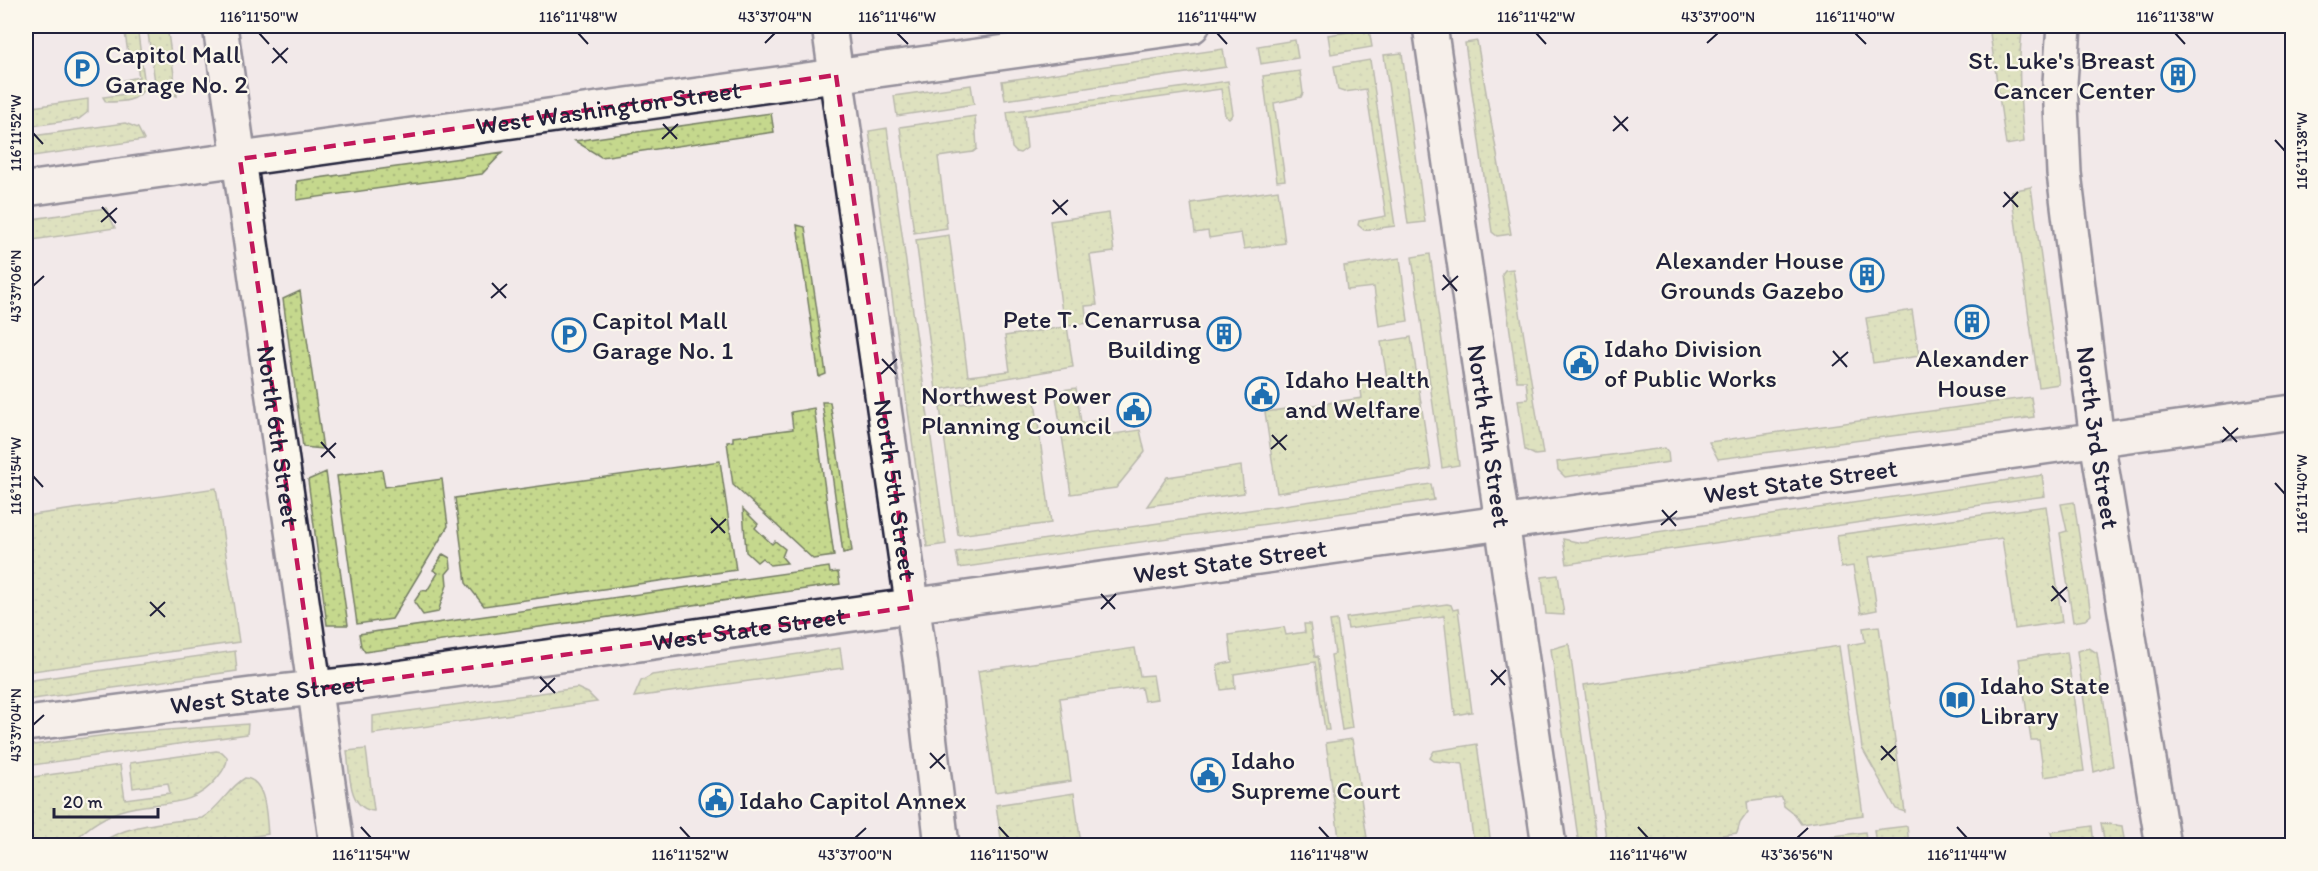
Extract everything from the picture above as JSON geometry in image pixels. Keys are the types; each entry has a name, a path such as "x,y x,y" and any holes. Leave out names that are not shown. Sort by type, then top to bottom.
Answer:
{"street":[{"name":"North 6th Street","path":"220,26 337,846"},
{"name":"North 5th Street","path":"829,26 912,607 942,846"},
{"name":"West Washington Street","path":"26,189 1192,26"},
{"name":"North 4th Street","path":"1430,26 1549,846"},
{"name":"North 3rd Street","path":"2064,26 2061,82 2064,173 2097,440 2163,846"},
{"name":"West State Street","path":"26,724 315,689 912,607 2292,412"}],"highlighted area":[{"path":"836,75 912,607 315,689 240,159"}],"green space":[{"path":"124,26 137,26 145,86 143,91 134,98 106,102 103,97 126,94 124,80 139,77 136,60 129,60"},
{"path":"147,26 167,26 177,96 163,90 155,82"},
{"path":"1989,26 2023,26 2020,84 2024,142 2006,145"},
{"path":"1369,29 1372,47 1331,54 1328,35"},
{"path":"1295,40 1298,58 1261,64 1258,46"},
{"path":"1477,41 1511,234 1497,236 1492,232 1465,43"},
{"path":"1223,49 1226,67 1005,100 1002,81"},
{"path":"1402,53 1425,222 1408,224 1384,55"},
{"path":"1370,60 1395,226 1364,230 1358,225 1359,221 1386,216 1366,89 1344,92 1338,90 1334,66"},
{"path":"1300,71 1303,93 1301,97 1274,103 1285,180 1277,181 1263,76"},
{"path":"1228,81 1233,114 1229,118 1225,115 1221,89 1024,116 1027,148 1020,153 1012,148 1007,112"},
{"path":"971,85 974,104 897,116 894,96"},
{"path":"88,99 88,112 79,119 26,127 26,108"},
{"path":"771,113 774,132 601,157 575,141"},
{"path":"975,116 977,149 973,152 938,157 947,228 914,233 900,127"},
{"path":"125,123 138,128 144,140 26,157 26,137"},
{"path":"887,128 946,544 927,547 869,131"},
{"path":"503,152 482,174 297,200 297,181"},
{"path":"2031,187 2059,384 2039,387 2011,191"},
{"path":"1278,190 1285,243 1244,249 1241,233 1209,238 1208,231 1195,233 1191,203"},
{"path":"106,208 115,228 26,241 26,220"},
{"path":"1109,213 1114,252 1090,255 1097,305 1085,306 1087,323 1067,326 1073,367 936,390 916,240 949,235 968,376 1010,371 1005,336 1064,327 1050,221"},
{"path":"797,225 805,227 826,374 819,377"},
{"path":"1430,254 1459,465 1442,468 1412,257"},
{"path":"1400,258 1408,321 1379,326 1374,287 1347,290 1344,266"},
{"path":"1513,269 1543,454 1535,455 1525,450 1518,400 1528,399 1526,381 1517,381 1502,274 1505,270"},
{"path":"300,291 323,449 303,447 283,299"},
{"path":"1912,310 1919,356 1873,363 1866,318"},
{"path":"1411,337 1431,469 1277,493 1265,412 1362,398 1360,382 1387,378 1381,342"},
{"path":"1076,388 1081,423 1106,419 1108,435 1140,430 1145,452 1116,488 1071,494 1055,391"},
{"path":"1034,393 1051,523 958,535 940,407"},
{"path":"2031,397 2034,417 1718,459 1709,442"},
{"path":"822,402 830,402 852,551 843,553"},
{"path":"814,408 834,556 813,559 733,485 727,442 733,441 733,437 793,429 791,412"},
{"path":"1665,448 1669,462 1565,477 1558,470 1557,462"},
{"path":"720,461 736,570 484,606 466,583 455,498"},
{"path":"1241,466 1244,493 1147,506 1167,477"},
{"path":"382,470 385,487 442,479 448,526 392,619 357,624 337,476"},
{"path":"326,472 348,625 327,625 308,480"},
{"path":"2042,475 2045,496 1567,564 1563,539 1582,543"},
{"path":"1431,484 1434,500 959,568 956,552"},
{"path":"216,488 239,642 26,672 26,516"},
{"path":"2074,502 2091,615 2085,620 2073,622 2060,533 2067,531 2061,504"},
{"path":"2046,506 2062,622 2015,629 2002,538 1869,557 1877,610 1861,613 1853,566 1841,568 1837,535"},
{"path":"743,509 758,524 755,528 772,544 775,541 785,549 782,557 787,563 770,565 762,558 757,562 746,552"},
{"path":"443,554 450,558 451,568 446,574 447,585 438,612 423,615 414,602 422,590 427,591 438,573 433,570"},
{"path":"829,567 830,573 838,572 840,584 365,652 361,646 359,634"},
{"path":"1558,575 1564,615 1546,614 1542,577"},
{"path":"1451,605 1453,610 1458,609 1472,712 1455,715 1444,616 1348,629 1346,618"},
{"path":"1337,620 1352,728 1342,730 1331,655 1335,654 1330,621"},
{"path":"1304,624 1310,624 1315,657 1318,656 1329,730 1325,730 1315,662 1234,674 1235,688 1221,690 1217,665 1232,662 1229,635 1284,627 1286,635 1305,632"},
{"path":"1879,626 1905,812 1896,809 1862,748 1848,645 1865,642 1863,628"},
{"path":"1569,644 1597,845 1579,845 1551,649"},
{"path":"1839,646 1863,815 1801,824 1784,806 1782,797 1747,802 1748,812 1740,823 1737,833 1649,845 1607,845 1584,685"},
{"path":"840,648 843,668 634,697 641,681 652,675"},
{"path":"1135,648 1140,676 1153,675 1157,699 1144,701 1141,687 1060,698 1071,781 995,792 978,671"},
{"path":"2089,648 2097,653 2113,766 2094,772 2077,651"},
{"path":"235,651 237,671 26,700 26,681"},
{"path":"2067,652 2084,771 2044,777 2039,740 2031,740 2019,659"},
{"path":"577,688 588,693 597,702 373,734 373,716"},
{"path":"248,724 247,734 26,766 26,746 114,734"},
{"path":"1352,739 1368,845 1340,845 1326,743"},
{"path":"1477,744 1491,845 1474,845 1463,764 1434,761 1430,758 1434,751"},
{"path":"366,749 374,811 365,809 359,804 354,796 350,778 347,751"},
{"path":"222,752 227,757 226,765 208,788 196,795 173,803 120,811 93,825 71,845 26,845 26,778 120,765 125,799 170,793 168,783 133,788 130,763"},
{"path":"245,778 258,785 261,792 266,809 268,834 243,838 244,845 97,845 134,828 202,818"},
{"path":"1074,793 1081,845 1002,845 996,805"},
{"path":"2101,823 2122,826 2125,845 2105,845"},
{"path":"1907,826 1909,845 1876,845 1874,830"},
{"path":"2092,826 2094,845 2054,845 2051,832"},
{"path":"1865,832 1867,845 1802,845 1803,840"}],"place":[{"name":"Capitol Mall Garage No. 2","path":"82,69"},
{"name":"St. Luke's Breast Cancer Center","path":"2178,75"},
{"name":"Alexander House Grounds Gazebo","path":"1867,275"},
{"name":"Alexander House","path":"1972,322"},
{"name":"Pete T. Cenarrusa Building","path":"1224,334"},
{"name":"Capitol Mall Garage No. 1","path":"569,335"},
{"name":"Idaho Division of Public Works","path":"1581,363"},
{"name":"Idaho Health and Welfare","path":"1262,394"},
{"name":"Northwest Power Planning Council","path":"1134,410"},
{"name":"Idaho State Library","path":"1957,700"},
{"name":"Idaho Supreme Court","path":"1208,775"},
{"name":"Idaho Capitol Annex","path":"716,800"}]}
